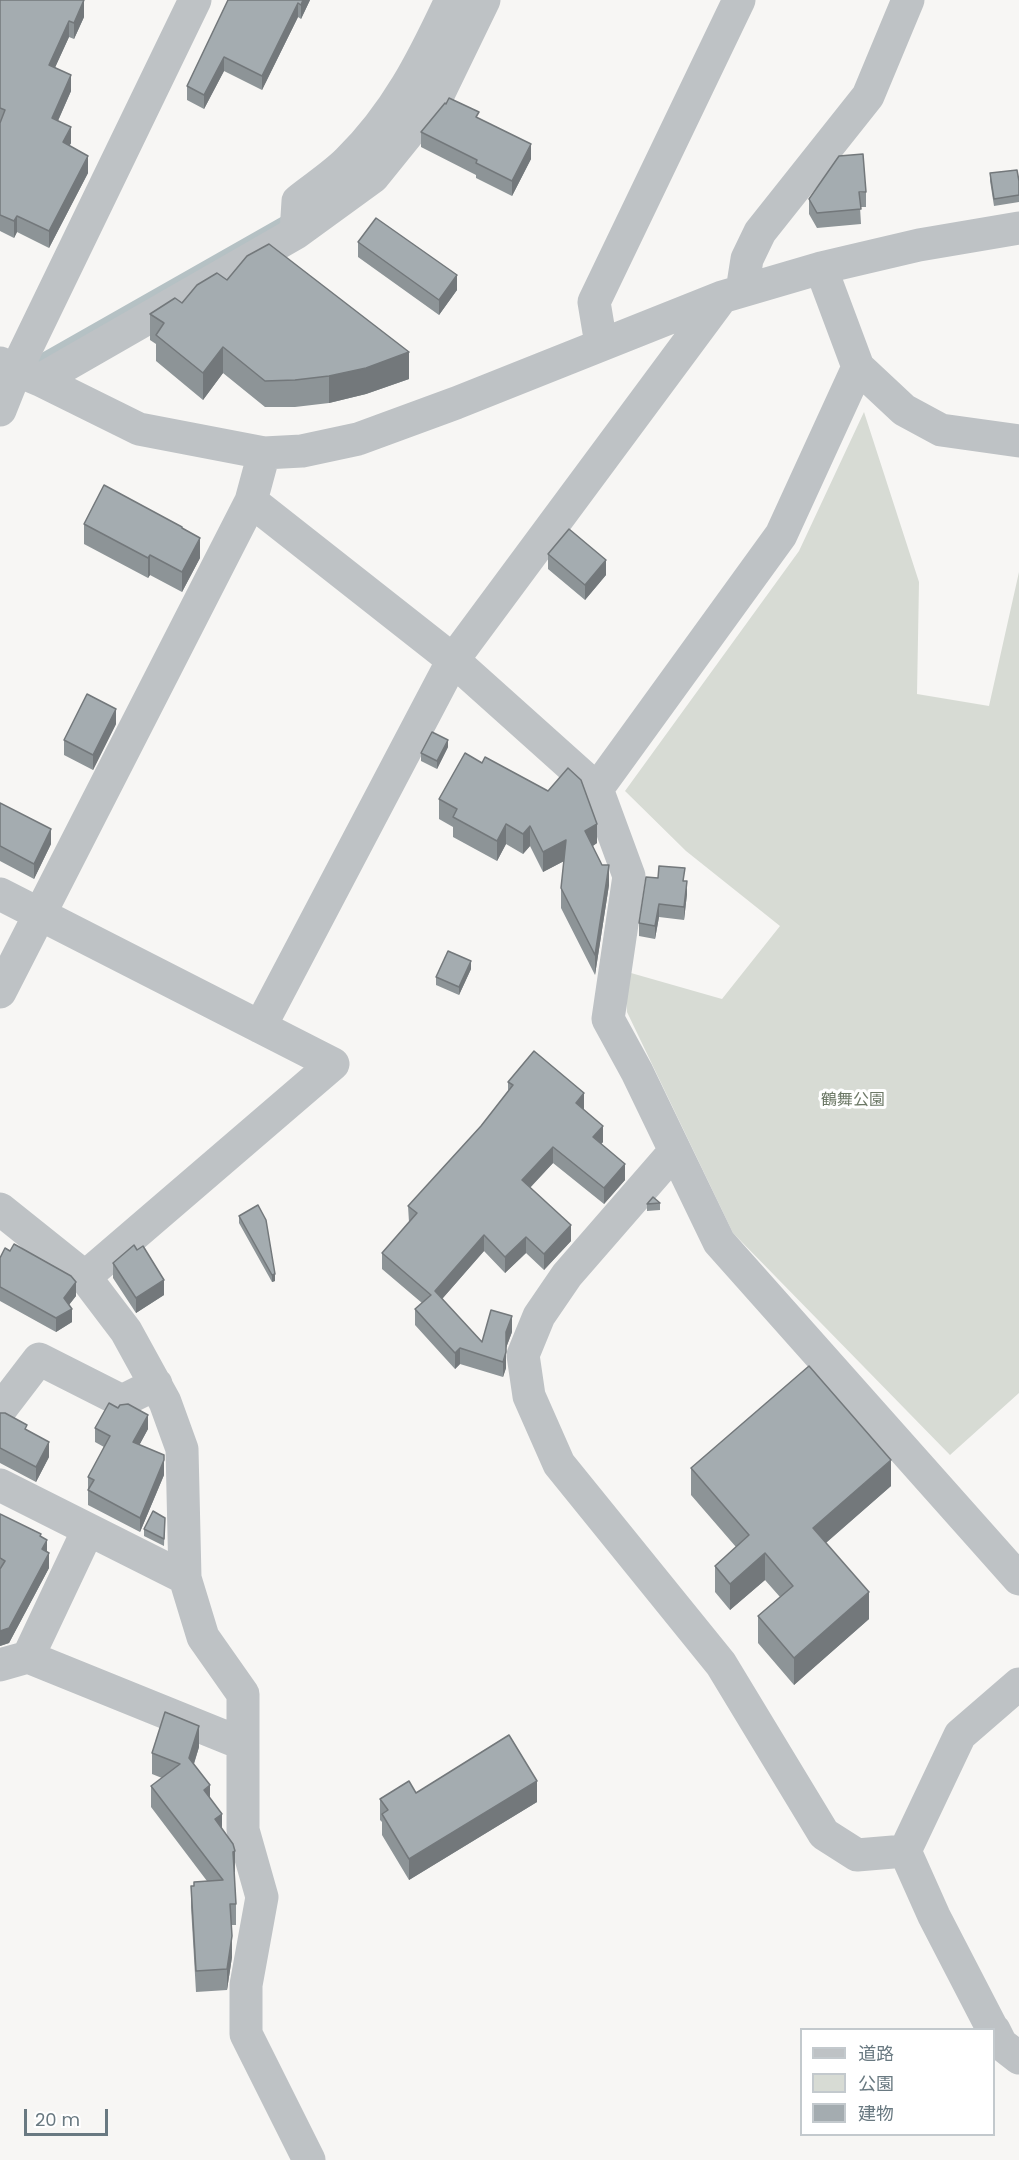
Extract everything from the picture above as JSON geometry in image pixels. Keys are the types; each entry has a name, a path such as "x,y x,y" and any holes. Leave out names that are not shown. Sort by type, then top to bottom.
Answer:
{"street":[{"path":"0,410 195,0"},
{"path":"296,233 298,201 347,163 384,121 407,88 451,0"},
{"path":"19,371 296,233 373,177 436,99 484,0"},
{"path":"601,344 594,302 739,0"},
{"path":"261,1027 453,660 732,294 760,232 868,96 908,0"},
{"path":"19,371 138,429 264,453 302,451 358,439 456,403 732,294 821,267 919,245 1019,228"},
{"path":"821,267 858,367 904,410 941,430 1019,441"},
{"path":"597,789 781,535 858,367"},
{"path":"0,992 251,501 264,453"},
{"path":"251,501 453,660 597,789 629,876 608,1019 637,1072 719,1242 1019,1579"},
{"path":"0,894 333,1064 86,1277"},
{"path":"674,1152 567,1275 539,1316 523,1355 529,1396 559,1464 720,1664 824,1834 857,1855 905,1851"},
{"path":"0,1209 86,1277 126,1331 156,1384 182,1449 185,1578 202,1637 243,1694 243,1830 262,1897 246,1985 246,2034 309,2160"},
{"path":"0,1410 39,1359 122,1401 156,1384"},
{"path":"0,1485 185,1578"},
{"path":"88,1530 14,1661 243,1744"},
{"path":"992,2028 934,1916 905,1851 960,1735 1019,1684"},
{"path":"995,2034 1001,2044 1019,2058"}],"green space":[{"name":"鶴舞公園","path":"864,412 919,582 917,694 989,706 1019,572 1019,1393 950,1455 733,1233 627,1012 624,971 722,999 780,926 686,851 625,791 799,551"}],"building":[{"path":"0,0 84,0 74,23 69,21 49,65 71,75 52,118 71,127 63,142 88,156 49,231 17,216 14,221 0,215 0,123 5,110 0,108"},
{"path":"228,0 303,0 301,5 298,3 262,76 224,57 204,95 187,86"},
{"path":"449,98 479,112 476,117 531,144 512,181 476,163 477,160 421,132"},
{"path":"863,154 866,192 859,192 861,209 817,213 809,199 839,156"},
{"path":"1017,170 1019,195 994,199 990,173"},
{"path":"376,218 457,275 439,300 358,242"},
{"path":"269,244 409,352 366,368 329,376 265,381 223,347 203,373 156,335 164,323 150,314 175,298 182,303 197,285 217,273 227,280 247,256"},
{"path":"104,485 200,538 182,572 150,555 148,558 84,524"},
{"path":"569,529 606,560 585,585 548,554"},
{"path":"87,694 116,709 93,755 64,740"},
{"path":"432,732 448,740 437,761 421,753"},
{"path":"465,753 482,763 485,757 548,791 568,768 581,780 597,824 585,831 602,865 609,865 595,955 561,888 566,840 543,852 530,826 523,834 506,824 497,841 453,817 457,809 439,799"},
{"path":"0,803 51,829 34,864 0,846"},
{"path":"659,866 685,868 683,881 687,881 684,907 659,904 655,926 639,923 646,877 658,878"},
{"path":"448,951 471,961 459,987 436,977"},
{"path":"534,1051 584,1093 576,1103 603,1126 593,1137 625,1164 604,1188 553,1147 522,1180 571,1225 544,1254 526,1237 505,1257 484,1235 435,1291 482,1342 491,1310 512,1316 506,1332 506,1352 503,1362 460,1348 455,1353 415,1309 431,1295 382,1253 417,1213 408,1206 481,1126 513,1085 508,1082"},
{"path":"653,1197 660,1203 647,1204"},
{"path":"258,1205 266,1220 275,1274 272,1275 239,1216"},
{"path":"14,1244 71,1276 76,1282 64,1298 72,1309 56,1318 0,1287 0,1258 5,1248 10,1251"},
{"path":"134,1245 137,1250 143,1246 164,1280 136,1298 113,1263"},
{"path":"809,1366 891,1460 813,1528 869,1592 794,1658 758,1616 793,1586 765,1553 730,1584 715,1566 749,1535 691,1468"},
{"path":"109,1403 118,1408 120,1405 128,1404 148,1415 133,1442 164,1455 140,1518 88,1490 94,1480 88,1477 110,1436 95,1428"},
{"path":"0,1413 5,1413 27,1425 25,1429 49,1442 36,1467 0,1448"},
{"path":"153,1511 165,1518 164,1539 144,1529"},
{"path":"0,1514 41,1534 40,1536 47,1540 42,1549 49,1553 9,1628 0,1631 0,1569 5,1561 0,1558"},
{"path":"165,1712 199,1726 189,1758 210,1785 204,1790 222,1814 215,1819 233,1844 235,1851 233,1852 236,1904 230,1904 232,1936 227,1969 196,1971 191,1886 194,1886 194,1882 223,1880 151,1786 180,1764 152,1753"},
{"path":"509,1735 537,1781 409,1859 382,1814 388,1810 380,1799 409,1781 416,1793"}],"waterway":[{"path":"32,363 289,217"}]}
